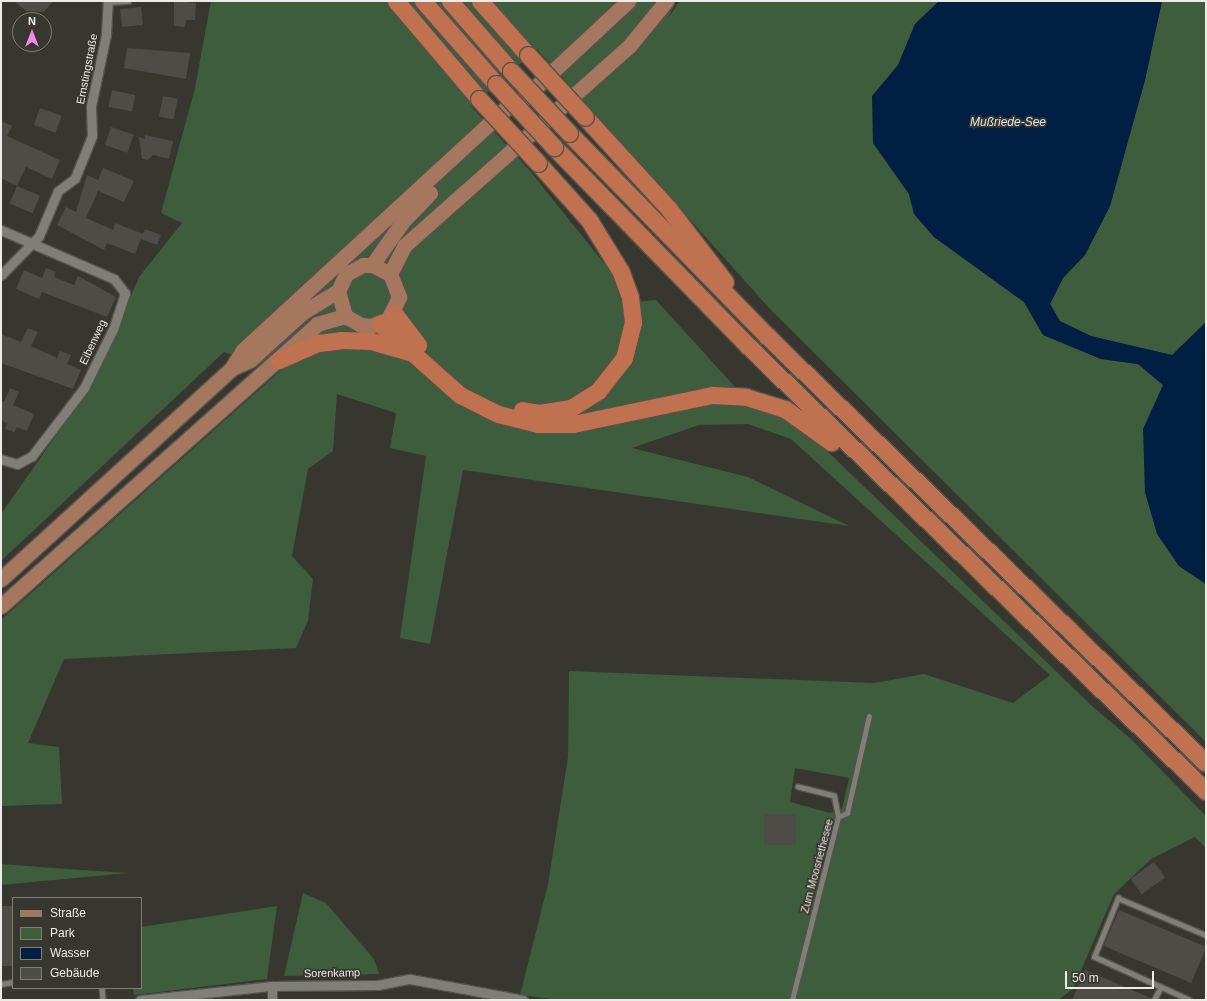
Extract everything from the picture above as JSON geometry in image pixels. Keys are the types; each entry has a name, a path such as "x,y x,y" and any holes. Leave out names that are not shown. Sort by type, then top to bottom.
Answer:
{"highway":[{"path":"394,312 433,362 466,390 502,406 539,413 571,408 598,391 624,358 633,322 630,296 622,272 589,220 479,99 396,1"},
{"path":"423,1 554,147 742,340 1206,791"},
{"path":"450,1 511,71 569,133 767,336 1206,764"},
{"path":"480,1 669,209 767,336"},
{"path":"380,324 460,395 498,414 538,424 574,424 712,395 746,397 785,409 817,429 873,480 890,484"},
{"path":"279,360 318,343 341,340 371,341 414,354"}],"main road":[{"path":"372,265 415,207 521,101 628,1"},
{"path":"390,274 404,246 630,45 666,1"},
{"path":"1,579 232,368 249,345 506,108 521,101"},
{"path":"372,265 390,274 398,288 394,312 380,324 361,325 345,316 338,291 341,282 354,268 372,265"},
{"path":"232,368 250,360 303,312 338,291"},
{"path":"1,606 279,360 317,324 345,316"}],"street":[{"name":"Ernstingstraße","path":"1,275 32,244 58,191 75,178 92,136 91,106 106,35 108,1"},
{"path":"1,230 32,244"},
{"name":"Eibenweg","path":"1,460 17,464 32,456 84,388 113,329 125,293 114,279 32,244"},
{"name":"Sorenkamp","path":"140,1000 272,986 378,985 410,979 523,1000"},
{"path":"272,986 272,1000"}],"lane":[{"path":"108,1 128,1"},
{"name":"Zum Moosriethesee","path":"792,1000 838,817 846,813 869,716"},
{"path":"798,787 834,796 838,817"},
{"path":"1189,1000 1094,957 1118,898 1206,935"},
{"path":"1,984 12,982"},
{"path":"1154,1000 1160,988"},
{"path":"102,989 103,1000"}],"green space":[{"path":"211,1 676,1 668,18 680,1 939,1 915,24 898,65 890,75 873,143 909,194 914,214 934,237 1024,302 1043,335 1101,359 1138,364 1163,385 1145,492 1158,534 1179,566 1206,584 1206,742 770,309 537,49 471,106 530,171 612,273 622,303 656,300 755,409 779,417 824,448 1092,706 1131,739 1206,816 1206,848 1195,837 1151,859 1114,894 1073,989 1058,1000 559,1000 520,995 548,884 568,757 569,671 874,683 924,674 1013,703 1050,675 791,439 748,424 699,425 632,448 748,477 849,526 463,470 430,644 400,638 426,456 390,448 396,413 337,394 333,451 308,469 292,556 313,579 308,621 296,648 64,659 28,743 59,747 62,804 1,806 1,620 279,372 224,352 1,561 1,514 95,380 139,277 182,223 161,213 195,88","holes":["795,768 849,778 842,809 830,813 790,802"]},
{"path":"1162,1 1206,1 1206,322 1173,355 1094,338 1059,321 1050,304 1063,278 1085,255 1110,206 1145,80"},
{"path":"1,864 67,869 128,873 1,885"},
{"path":"303,893 326,903 374,959 379,974 284,976"},
{"path":"277,906 267,979 134,995 133,989 142,989 142,927"}],"water":[{"name":"Mußriede-See","path":"939,1 1162,1 1145,80 1110,206 1085,255 1063,278 1050,304 1060,321 1091,336 1172,355 1206,322 1206,584 1179,566 1157,534 1145,492 1143,429 1163,385 1138,364 1101,359 1043,335 1024,302 934,237 914,214 909,194 873,143 872,96 898,65 915,24"}],"building":[{"path":"14,1 53,1 44,12 26,11"},
{"path":"174,1 196,3 195,20 186,20 185,27 174,26"},
{"path":"141,7 143,25 122,27 120,9"},
{"path":"127,48 190,53 186,79 124,68"},
{"path":"112,90 135,95 132,112 108,107"},
{"path":"163,96 178,99 174,119 159,117"},
{"path":"40,108 62,116 55,133 34,125"},
{"path":"1,121 12,126 7,136 60,160 52,179 26,167 17,186 1,178"},
{"path":"111,127 134,135 128,153 105,145"},
{"path":"145,135 173,141 169,159 153,155 148,160 142,159 139,137 145,139"},
{"path":"103,168 134,181 124,202 98,191 86,218 113,230 115,223 143,234 145,229 161,235 157,245 141,239 142,236 135,254 107,243 104,250 57,225 66,207 76,212 87,175 98,180"},
{"path":"17,186 40,196 33,213 10,203"},
{"path":"46,268 56,272 54,277 74,285 78,276 116,297 107,317 42,292 39,299 16,289 24,270 42,278"},
{"path":"28,328 38,332 31,346 57,358 60,351 71,355 67,364 81,370 73,389 1,363 1,334 21,342"},
{"path":"10,388 19,392 13,405 34,414 27,431 17,427 14,432 5,429 7,423 1,420 1,400 4,402"},
{"path":"764,814 796,814 796,845 764,845"},
{"path":"1154,862 1165,877 1142,894 1131,879"},
{"path":"1,906 12,906 12,966 1,966"},
{"path":"1119,910 1206,947 1191,983 1104,946"},
{"path":"1085,970 1151,998 1150,1000 1072,1000"}]}
